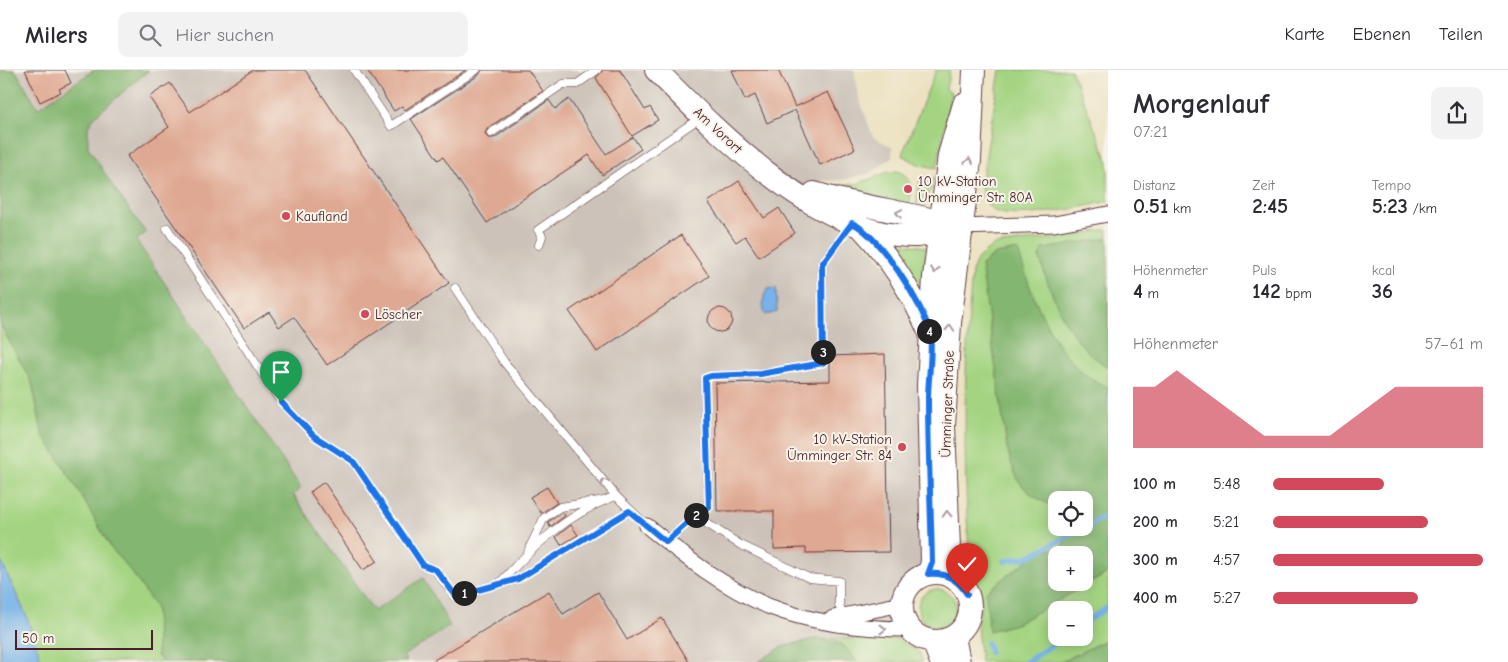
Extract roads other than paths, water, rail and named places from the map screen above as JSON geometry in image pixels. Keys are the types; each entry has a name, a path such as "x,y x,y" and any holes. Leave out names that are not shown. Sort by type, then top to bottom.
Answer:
{"main road":[{"name":"Am Vorort","path":"656,70 764,171 826,212 857,219 946,227"},
{"name":"Ümminger Straße","path":"944,638 965,625 970,605 967,594 956,580 949,547 944,426 950,323 946,227 949,155 974,70"},
{"name":"Am Vorort","path":"857,219 892,262 906,283 930,334"},
{"name":"Ümminger Straße","path":"928,574 932,563 928,409 930,334 946,227"},
{"path":"944,638 916,635 910,629 903,614 902,604 908,587 928,574 942,574 956,580"},
{"path":"941,662 944,638"},
{"path":"944,638 959,662"}],"street":[{"path":"946,227 1054,224 1108,214"},
{"path":"647,526 709,573 750,597 781,610 822,619 845,620 869,629 910,629"},
{"path":"845,620 902,604"}],"lane":[{"path":"354,70 391,126 476,70"},
{"path":"491,133 563,84 577,84 597,70"},
{"path":"539,245 542,236 538,230 703,116"},
{"path":"666,542 695,516 709,508 705,378 711,376 760,374 823,363 822,264 857,219"},
{"path":"167,228 281,402 314,436 353,461 423,565 436,570 456,596 518,579 629,511"},
{"path":"455,288 504,362 629,511 647,526"},
{"path":"528,551 544,518 560,508 616,496"},
{"path":"499,584 528,551 560,526 604,500"},
{"path":"695,516 739,544 809,578 839,581 839,605 845,620"}],"water":[{"path":"776,288 777,312 766,315 763,306 766,292 768,289"},
{"path":"0,559 27,617 42,662 0,662"}],"waterway":[{"path":"1005,561 1028,557 1108,515"},
{"path":"1093,617 1108,607"},
{"path":"987,643 990,652"},
{"path":"1026,662 1051,646"}],"place":[{"name":"10 kV-Station Ümminger Str. 80A","path":"908,189"},
{"name":"Kaufland","path":"286,216"},
{"name":"Löscher","path":"365,314"},
{"name":"10 kV-Station Ümminger Str. 84","path":"902,447"}]}
